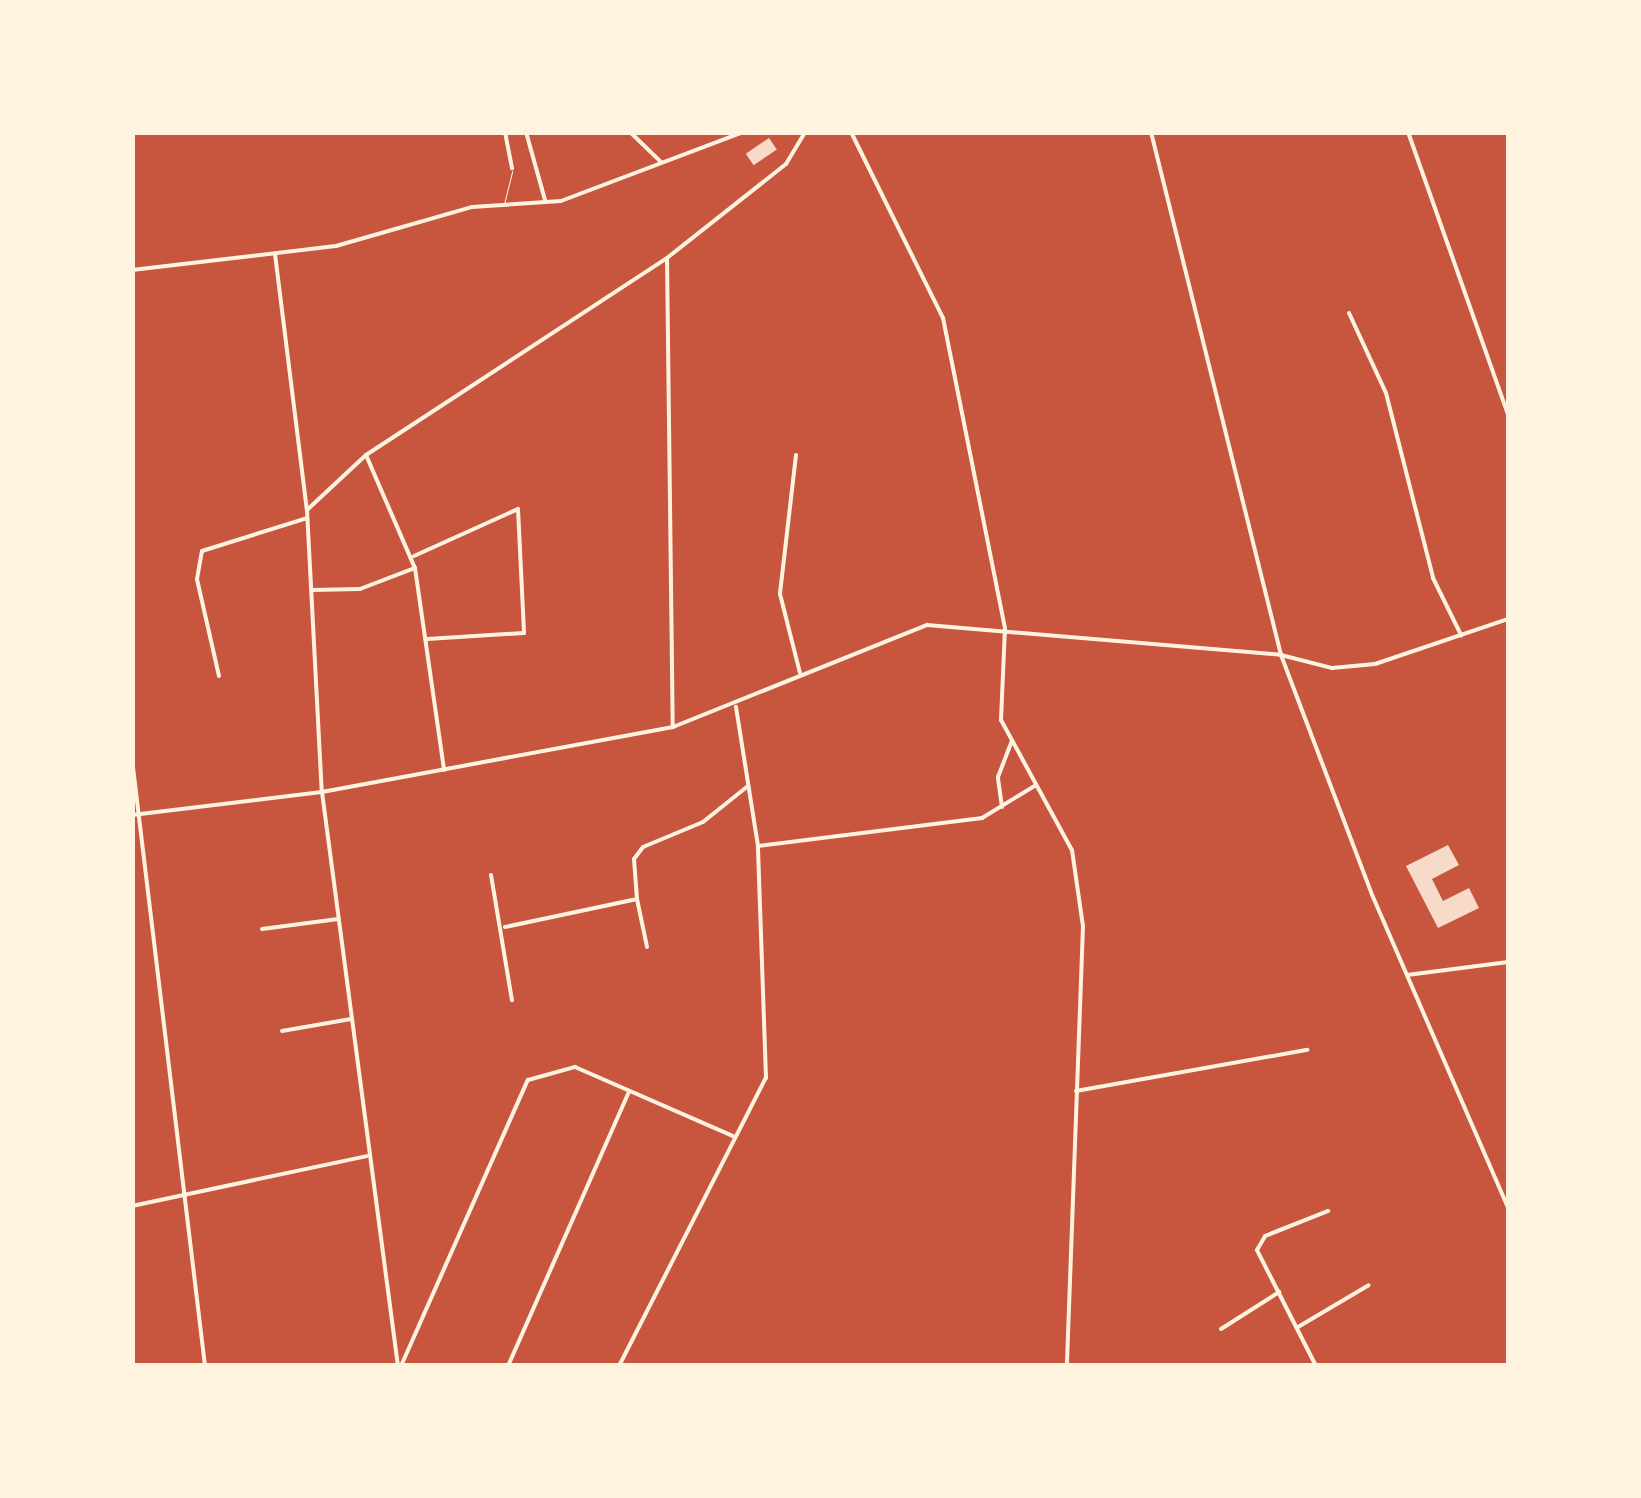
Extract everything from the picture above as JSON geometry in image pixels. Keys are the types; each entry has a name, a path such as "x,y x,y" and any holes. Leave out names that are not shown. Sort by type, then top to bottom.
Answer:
{"street":[{"path":"505,132 512,168"},
{"path":"526,132 545,200"},
{"path":"630,132 662,162"},
{"path":"132,270 275,254 503,205 545,200 744,132"},
{"path":"307,510 366,455 666,258 786,164 805,132"},
{"path":"851,132 943,318 1005,628 1000,720 1072,850 1083,926 1067,1366"},
{"path":"1151,132 1281,655 1407,975 1508,1207"},
{"path":"1408,132 1508,414"},
{"path":"275,254 307,510 322,792 367,1156 400,1366"},
{"path":"666,258 672,727"},
{"path":"1348,313 1396,418 1433,578 1461,635"},
{"path":"366,455 414,556 444,770"},
{"path":"796,455 780,594 800,673"},
{"path":"414,556 518,509 524,633 427,639"},
{"path":"219,676 197,578 202,551 307,518"},
{"path":"311,590 360,589 415,568"},
{"path":"132,815 322,792 672,727 736,707 800,673 927,625 1005,628 1281,655 1332,668 1374,664 1508,619"},
{"path":"619,1366 766,1078 758,846 736,707"},
{"path":"1002,807 998,778 1012,741"},
{"path":"132,759 180,1196 205,1366"},
{"path":"758,846 982,818 1036,785"},
{"path":"648,946 637,899 634,860 643,847 704,822 748,786"},
{"path":"491,875 506,928 512,1000"},
{"path":"506,928 637,899"},
{"path":"262,929 338,919"},
{"path":"1407,975 1508,962"},
{"path":"282,1031 352,1019"},
{"path":"1076,1092 1307,1050"},
{"path":"400,1366 528,1080 560,1064 734,1136"},
{"path":"508,1366 629,1092"},
{"path":"132,1206 367,1156"},
{"path":"1316,1366 1278,1292 1258,1242 1328,1211"},
{"path":"1298,1327 1369,1285"},
{"path":"1221,1329 1278,1292"}],"lane":[{"path":"503,205 512,168"}],"building":[{"path":"769,138 777,150 754,165 746,154"},
{"path":"1448,845 1459,865 1432,879 1443,901 1469,888 1479,908 1438,928 1406,866"}]}
